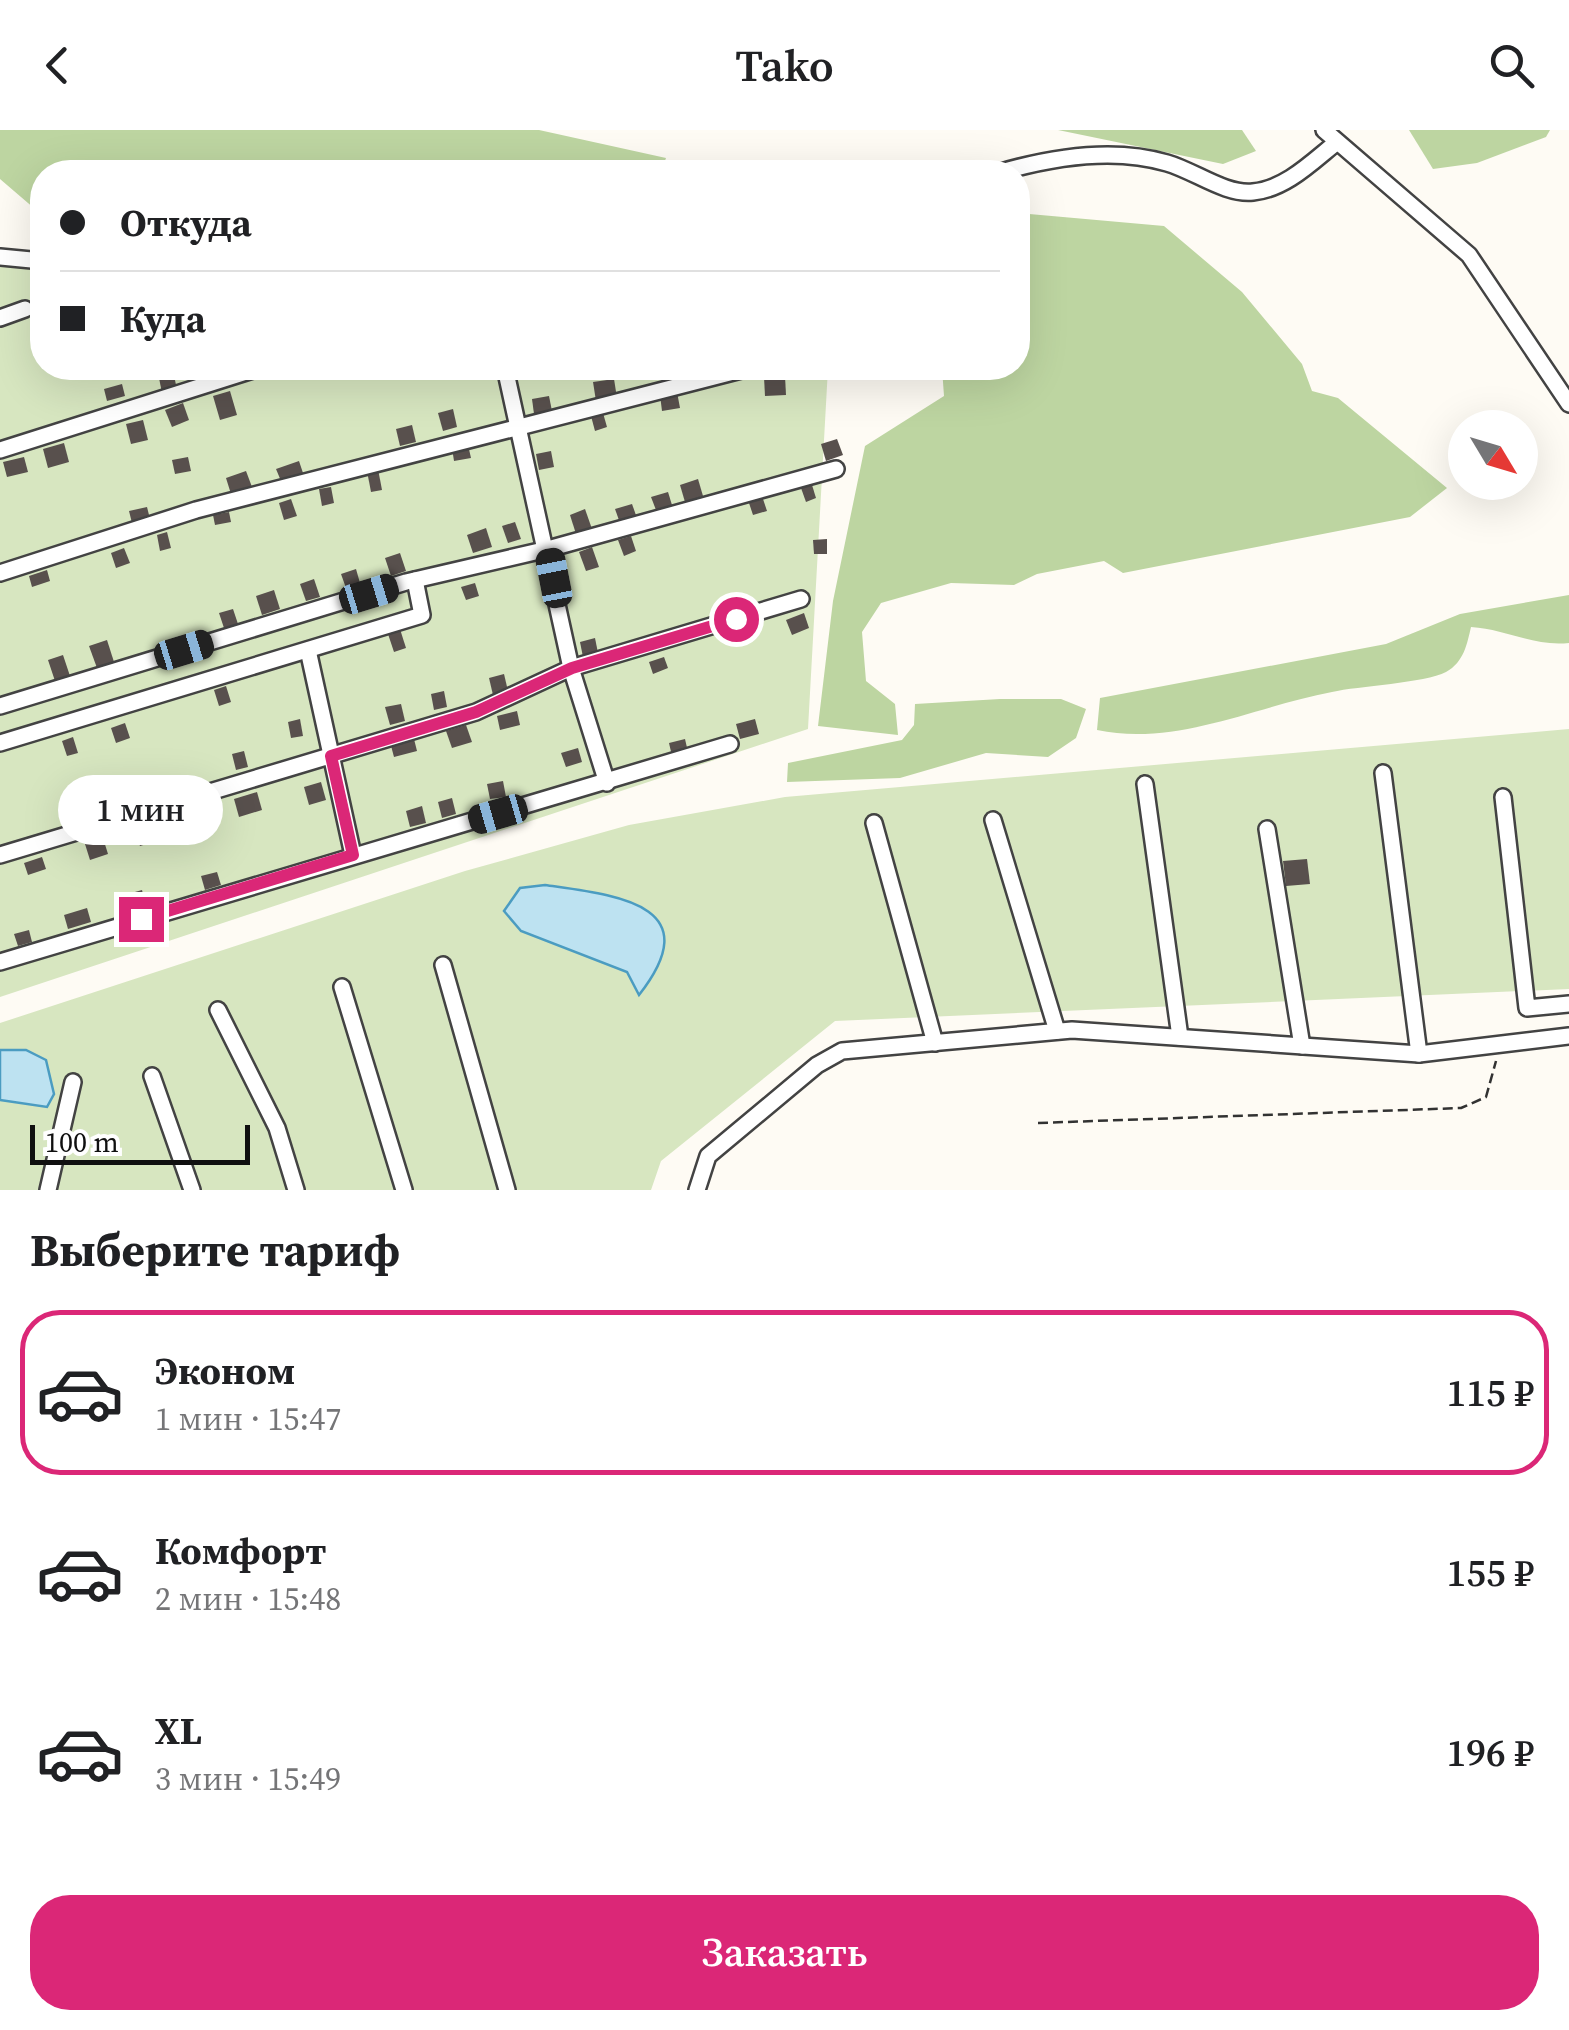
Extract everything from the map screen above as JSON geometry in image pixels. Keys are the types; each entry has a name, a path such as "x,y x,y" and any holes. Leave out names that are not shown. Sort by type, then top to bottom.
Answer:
{"street":[{"path":"1324,130 1468,255 1569,404"},
{"path":"1030,166 1080,157 1135,156 1165,162 1242,193 1258,192 1294,176 1338,142"},
{"path":"0,258 30,260"},
{"path":"0,318 24,310"},
{"path":"0,450 221,380"},
{"path":"508,380 572,668 607,783"},
{"path":"0,573 196,510 701,380"},
{"path":"0,706 414,580 548,548 836,469"},
{"path":"0,743 422,615 414,580"},
{"path":"0,855 476,712 572,668 802,599"},
{"path":"308,650 353,855"},
{"path":"0,962 730,744"},
{"path":"1383,773 1419,1054"},
{"path":"1145,784 1180,1038"},
{"path":"1504,797 1527,1008 1569,1004"},
{"path":"993,820 1057,1031"},
{"path":"874,822 935,1042"},
{"path":"1267,829 1302,1046"},
{"path":"442,965 507,1190"},
{"path":"342,987 404,1190"},
{"path":"218,1010 276,1128 296,1190"},
{"path":"697,1190 708,1156 817,1065 842,1051 1057,1031 1419,1054 1569,1036"},
{"path":"152,1076 192,1190"},
{"path":"48,1190 73,1082"}],"path":[{"path":"1038,1123 1461,1108 1486,1097 1500,1044"}],"green space":[{"path":"0,130 539,130 666,158 30,160 30,205 0,179"},
{"path":"1058,130 1242,130 1256,151 1223,164"},
{"path":"1409,130 1550,130 1546,137 1477,163 1433,169"},
{"path":"1030,214 1164,226 1242,292 1302,364 1312,391 1338,398 1447,488 1410,517 1123,573 1104,561 1037,574 1014,585 951,583 881,603 862,632 866,681 895,704 898,735 818,726 833,601 865,446 944,396 943,380 1030,380"},
{"path":"0,256 30,258 30,380 827,380 808,729 0,997"},
{"path":"1569,595 1569,643 1556,644 1471,627 1461,658 1436,676 1303,698 1186,729 1127,734 1097,730 1100,698 1386,644 1460,614"},
{"path":"1061,699 1086,709 1076,738 1048,757 986,753 900,778 787,782 788,763 902,740 914,725 915,704"},
{"path":"1569,729 1569,989 835,1021 661,1161 651,1190 0,1190 0,1023 465,871 629,825 785,797"}],"water":[{"path":"545,885 624,900 645,909 659,922 664,940 658,964 639,995 627,972 521,931 504,911 520,888"},
{"path":"0,1050 26,1050 46,1060 54,1094 47,1107 0,1100"}],"building":[{"path":"159,380 175,380 177,390 162,393"},
{"path":"614,380 617,398 596,401 593,382"},
{"path":"764,380 785,380 786,395 765,396"},
{"path":"122,384 125,396 107,401 104,389"},
{"path":"230,391 237,415 220,420 213,396"},
{"path":"677,392 680,408 662,411 660,395"},
{"path":"549,396 552,411 534,414 532,399"},
{"path":"183,403 189,420 172,427 165,410"},
{"path":"453,409 457,427 443,431 438,413"},
{"path":"603,413 607,427 595,431 591,416"},
{"path":"143,420 148,440 131,444 126,424"},
{"path":"412,425 416,442 400,446 396,429"},
{"path":"837,439 843,455 826,461 821,444"},
{"path":"64,443 69,462 48,468 43,449"},
{"path":"468,445 471,458 454,461 452,448"},
{"path":"551,451 554,467 539,470 536,454"},
{"path":"24,457 28,472 7,477 3,462"},
{"path":"188,457 191,471 175,474 172,460"},
{"path":"299,461 303,473 281,481 276,469"},
{"path":"378,469 382,490 371,492 367,471"},
{"path":"246,471 252,487 231,494 226,478"},
{"path":"698,479 703,496 685,502 680,485"},
{"path":"812,485 816,498 806,502 801,488"},
{"path":"331,487 334,503 322,506 319,489"},
{"path":"668,492 672,505 656,510 651,497"},
{"path":"762,496 767,511 753,515 748,500"},
{"path":"291,499 297,516 284,520 279,503"},
{"path":"632,504 637,518 620,523 615,509"},
{"path":"147,507 150,519 132,523 129,511"},
{"path":"585,509 592,529 576,534 570,515"},
{"path":"229,512 231,522 215,525 213,515"},
{"path":"515,522 521,539 508,543 502,526"},
{"path":"486,528 492,547 473,553 467,535"},
{"path":"167,532 171,548 160,551 157,535"},
{"path":"631,536 636,551 624,556 618,540"},
{"path":"827,539 827,554 814,554 813,540"},
{"path":"592,547 599,567 586,571 579,552"},
{"path":"124,548 130,563 116,568 111,553"},
{"path":"400,553 406,571 391,576 385,558"},
{"path":"356,569 360,583 346,588 341,574"},
{"path":"47,570 50,581 32,587 29,576"},
{"path":"314,579 320,597 306,601 300,584"},
{"path":"475,583 479,596 466,600 461,587"},
{"path":"274,590 280,609 262,615 256,596"},
{"path":"233,609 240,630 226,634 219,613"},
{"path":"804,613 809,628 792,635 786,620"},
{"path":"399,626 406,648 394,652 387,631"},
{"path":"595,638 598,653 583,657 580,642"},
{"path":"107,640 114,662 97,668 89,646"},
{"path":"63,655 70,676 55,681 48,660"},
{"path":"664,657 668,668 653,674 649,662"},
{"path":"504,674 508,691 493,695 489,678"},
{"path":"226,686 231,702 219,706 214,690"},
{"path":"444,691 447,707 434,710 431,694"},
{"path":"401,704 405,721 390,725 385,707"},
{"path":"517,711 520,725 500,730 497,716"},
{"path":"300,719 303,736 291,738 288,722"},
{"path":"755,719 759,734 740,739 736,724"},
{"path":"125,723 130,738 116,743 111,728"},
{"path":"466,725 472,742 452,748 446,731"},
{"path":"413,735 417,751 394,757 390,742"},
{"path":"73,737 78,753 67,756 62,741"},
{"path":"685,739 688,752 672,756 669,743"},
{"path":"578,748 582,762 566,767 561,753"},
{"path":"244,751 248,767 236,770 232,754"},
{"path":"503,781 506,797 490,799 487,784"},
{"path":"321,782 326,800 309,805 304,787"},
{"path":"141,784 144,799 129,802 126,787"},
{"path":"257,792 262,810 239,817 234,799"},
{"path":"452,798 456,814 442,818 438,802"},
{"path":"422,806 426,823 410,827 406,811"},
{"path":"151,824 156,841 140,846 134,829"},
{"path":"103,838 108,854 90,860 85,844"},
{"path":"42,857 46,869 28,875 24,863"},
{"path":"1307,859 1310,884 1286,886 1283,861"},
{"path":"217,872 221,885 205,890 201,876"},
{"path":"142,890 147,911 123,918 117,897"},
{"path":"87,908 91,922 68,929 64,915"},
{"path":"29,930 32,942 18,946 14,934"}],"route":[{"path":"141,919 353,855 331,756 476,712 572,668 736,619"}]}
